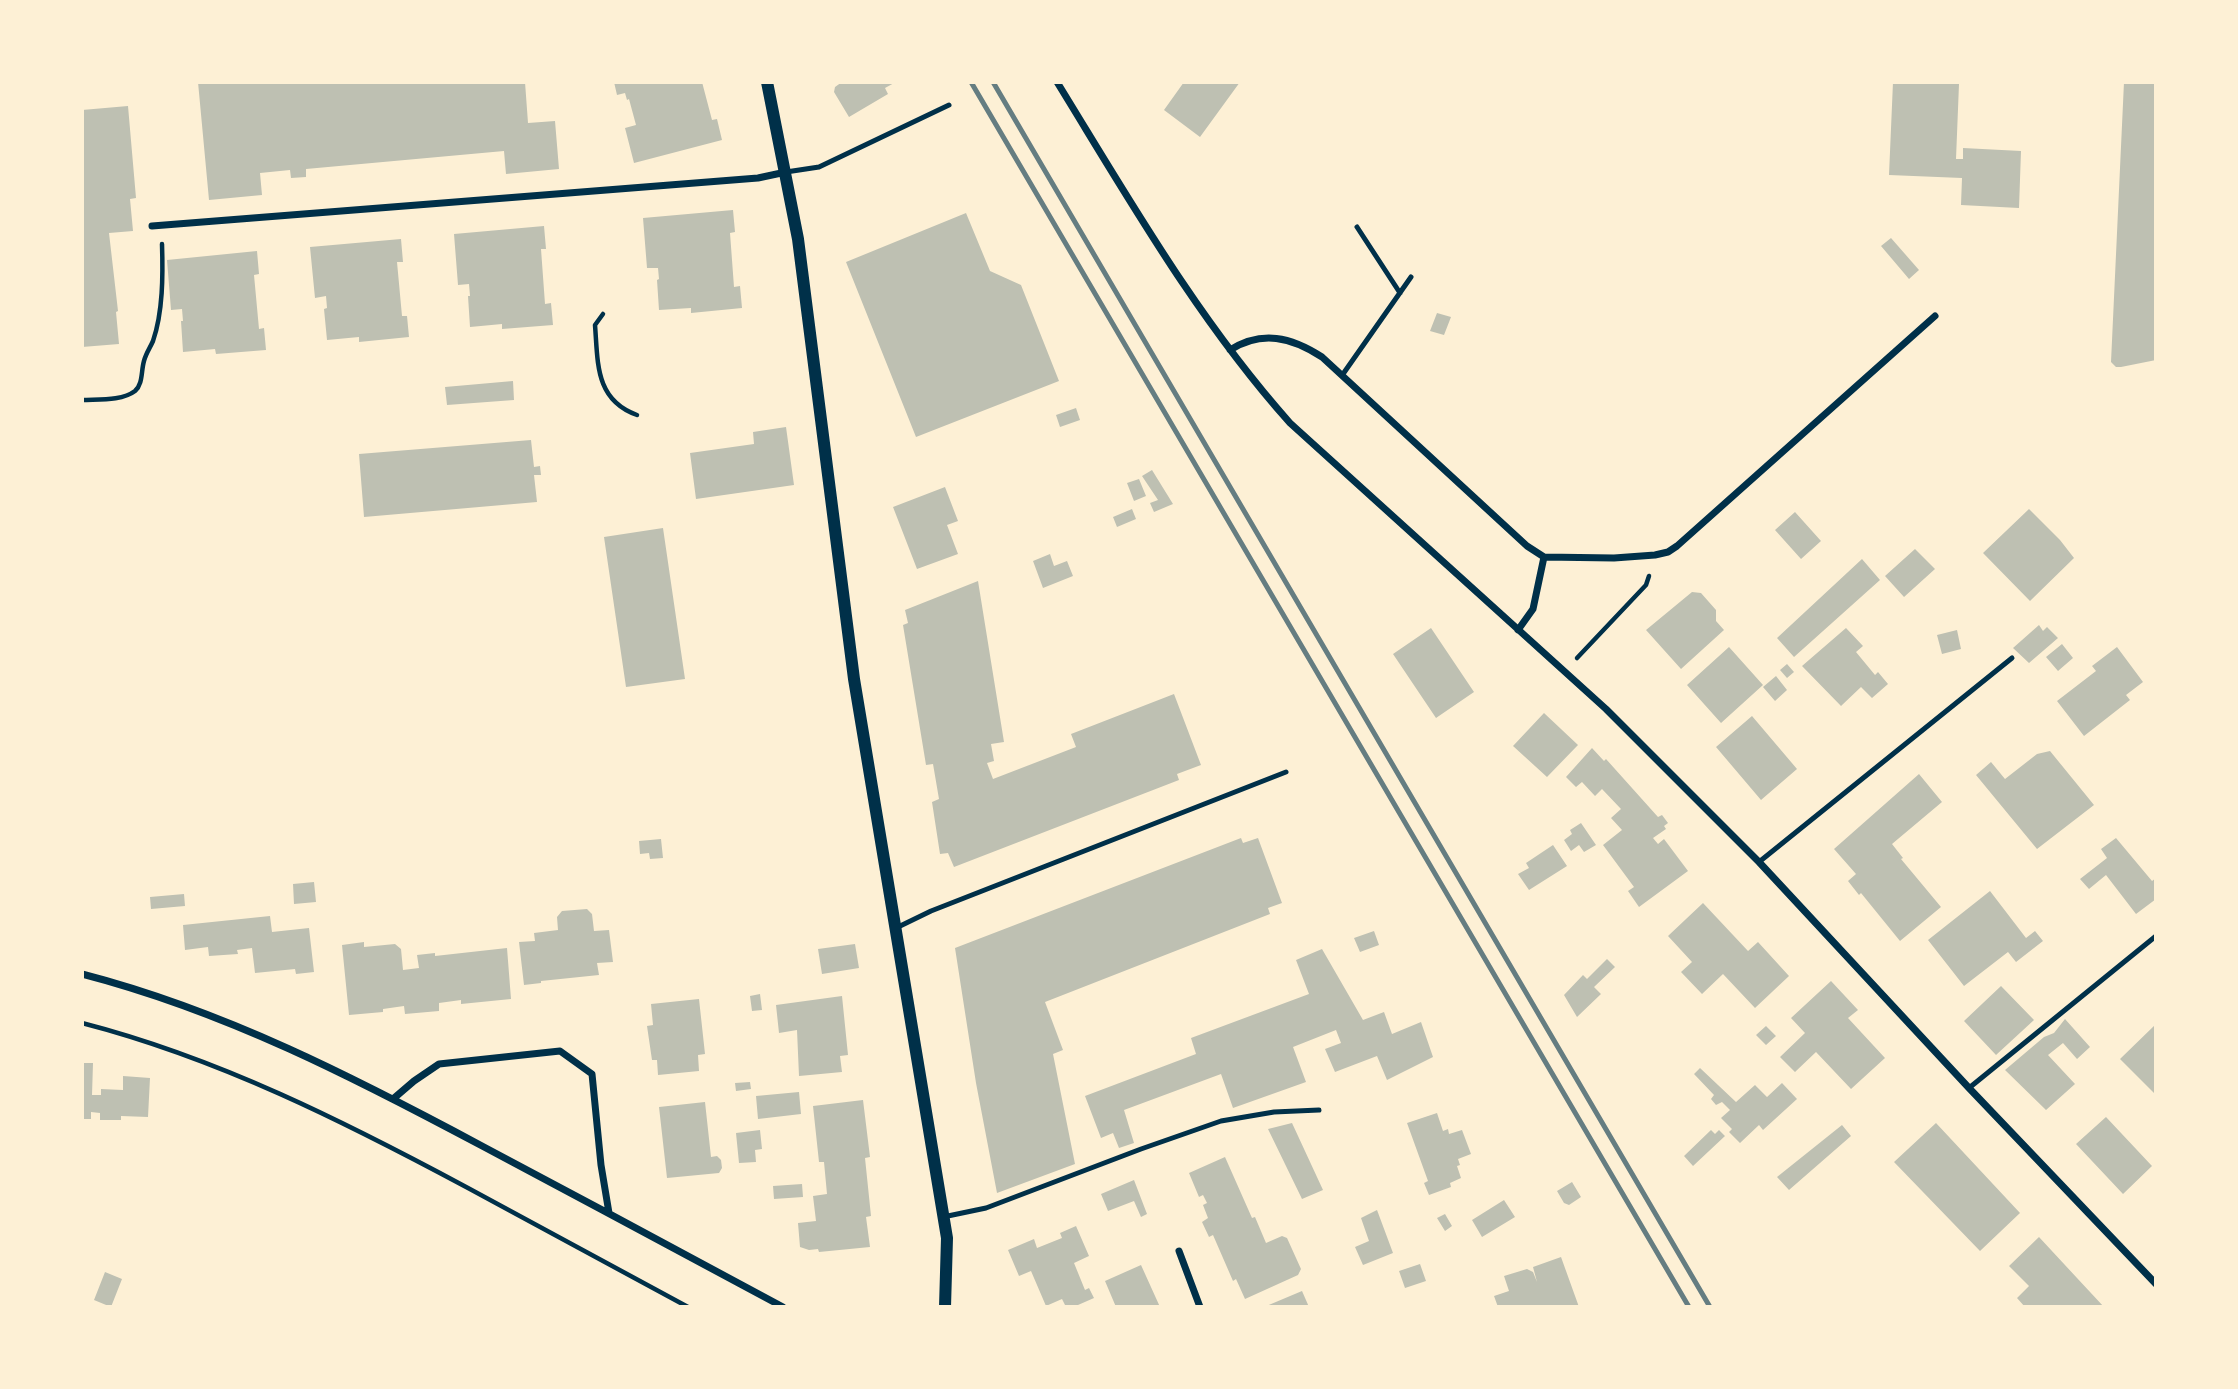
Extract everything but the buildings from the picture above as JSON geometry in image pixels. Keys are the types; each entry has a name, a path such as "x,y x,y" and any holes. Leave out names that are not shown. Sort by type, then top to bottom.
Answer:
{"street":[{"path":"767,82 798,239 854,679 947,1238 944,1307"},
{"path":"1056,82 1167,259 1230,350 1270,401 1316,448 1606,709 1759,862 2156,1284"},
{"path":"152,226 758,178 786,172"},
{"path":"1230,350 1244,341 1263,337 1287,340 1311,350 1343,374 1527,545 1545,557 1614,558 1655,555 1668,552 1677,546 1935,316"},
{"path":"1518,630 1533,609 1545,557"},
{"path":"82,974 138,989 269,1039 393,1099 783,1307"},
{"path":"393,1099 439,1064 560,1051 592,1074 601,1165 609,1213"},
{"path":"1179,1251 1200,1307"}],"lane":[{"path":"786,172 819,167 949,105"},
{"path":"1357,228 1401,293"},
{"path":"1343,374 1411,277"},
{"path":"1759,862 2012,658"},
{"path":"895,928 931,911 1286,772"},
{"path":"1969,1088 2156,936"},
{"path":"943,1217 986,1208 1222,1121 1274,1112 1319,1110"}],"path":[{"path":"82,400 121,397 133,393 140,385 160,307 161,226"},
{"path":"603,313 595,325 599,373 606,391 617,405 638,415"},
{"path":"1564,672 1646,585 1655,555"},
{"path":"82,1023 140,1038 273,1090 381,1142 688,1307"}],"railway":[{"path":"971,82 1689,1307"},
{"path":"993,82 1710,1307"}]}
